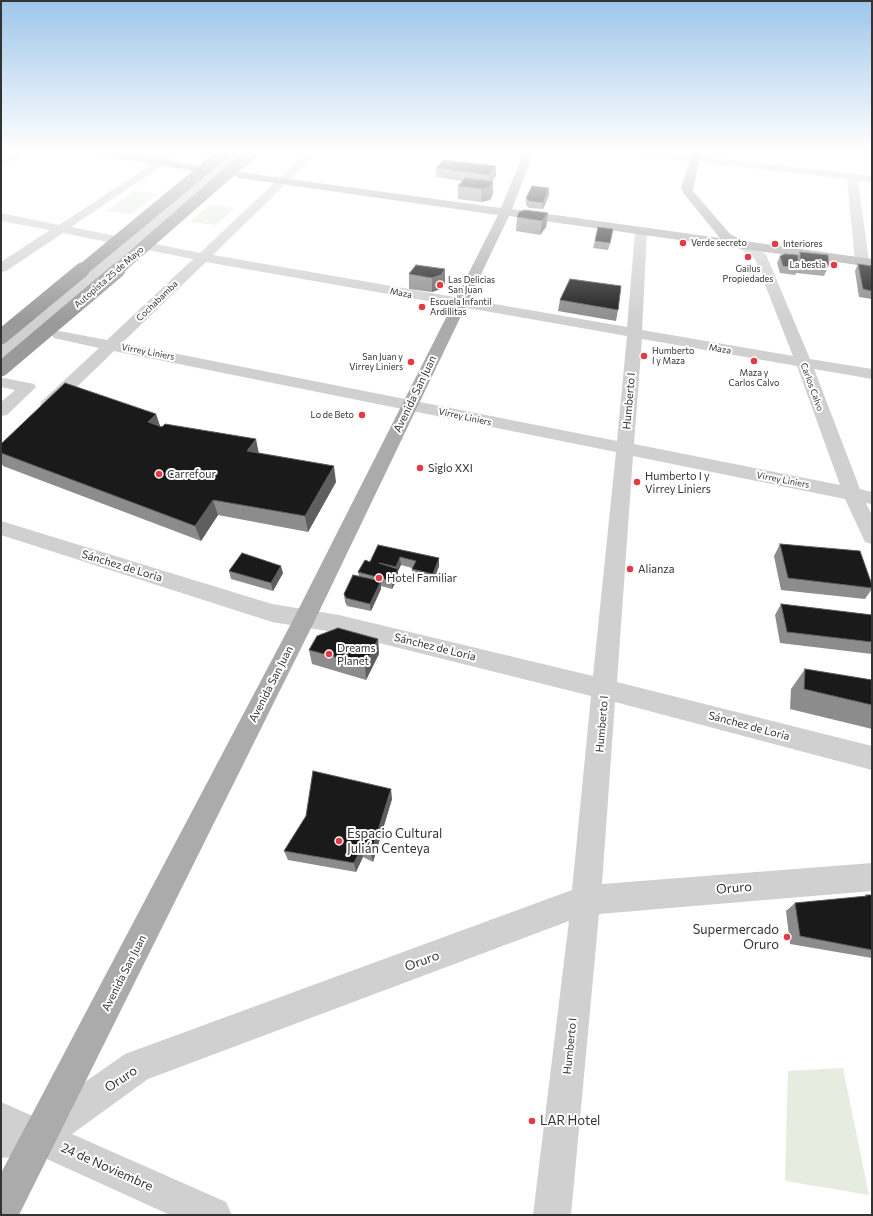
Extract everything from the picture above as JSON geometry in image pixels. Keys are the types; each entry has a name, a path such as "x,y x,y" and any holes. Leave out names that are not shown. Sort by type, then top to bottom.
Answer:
{"highway":[{"name":"Autopista 25 de Mayo","path":"1,336 156,209"},
{"name":"Autopista 25 de Mayo","path":"3,376 121,267 187,209"}],"main road":[{"path":"474,209 867,262"},
{"name":"Avenida San Juan","path":"1,1211 304,618 507,209"},
{"path":"702,209 726,237 742,246"}],"street":[{"path":"1,268 93,209"},
{"path":"1,354 172,209"},
{"name":"Cochabamba","path":"36,417 253,209"},
{"path":"858,209 867,262"},
{"name":"Maza","path":"1,217 202,257 804,364 872,374"},
{"name":"Humberto I","path":"552,1215 586,900 625,450 641,232"},
{"name":"Carlos Calvo","path":"742,246 760,255 804,364 852,493 872,537"},
{"name":"Virrey Liniers","path":"59,335 625,450 872,498"},
{"path":"1,411 28,387 3,376"},
{"name":"Sánchez de Loria","path":"1,528 272,613 339,624 605,689 872,758"},
{"name":"Oruro","path":"1,1140 38,1136 137,1066 586,900 872,877"},
{"name":"24 de Noviembre","path":"1,1120 213,1215"}],"shaded area":[{"path":"109,209 138,209 131,214 106,211"},
{"path":"206,209 234,209 216,225 190,222"},
{"path":"843,1068 869,1195 785,1181 788,1071"}],"building":[{"path":"525,210 548,213 542,221 517,217 519,212"},
{"path":"598,227 613,229 610,243 595,241"},
{"path":"800,252 828,255 829,265 800,262"},
{"path":"785,254 798,255 798,268 783,266 780,256"},
{"path":"858,264 872,266 872,291 863,289"},
{"path":"416,265 445,269 441,275 432,278 409,274"},
{"path":"570,279 621,286 618,310 560,300"},
{"name":"Carrefour","path":"65,383 156,414 148,422 162,427 165,424 256,439 247,451 334,466 305,516 213,500 195,526 1,453 1,444"},
{"path":"780,544 860,551 872,588 788,578"},
{"path":"378,545 439,558 433,574 412,569 416,561 400,557 396,567 379,563 398,569 392,581 358,572 365,560 370,562"},
{"path":"242,553 281,566 271,583 229,571"},
{"path":"353,575 381,581 370,604 346,598 344,594"},
{"path":"781,604 872,615 872,642 787,632"},
{"path":"338,628 378,639 365,665 309,650 317,636"},
{"path":"805,669 872,680 872,705 804,689"},
{"name":"Espacio Cultural Julián Centeya","path":"313,771 391,789 371,853 361,849 354,863 284,851 306,816"},
{"path":"866,895 872,895 872,950 800,936 795,903 867,896"}],"place":[{"name":"Verde secreto","path":"683,243"},
{"name":"Interiores","path":"775,244"},
{"name":"Gailus Propiedades","path":"748,257"},
{"name":"La bestia","path":"834,265"},
{"name":"Las Delicias San Juan","path":"440,285"},
{"name":"Escuela Infantil Ardillitas","path":"422,307"},
{"name":"Humberto I y Maza","path":"644,356"},
{"name":"Maza y Carlos Calvo","path":"754,361"},
{"name":"San Juan y Virrey Liniers","path":"411,362"},
{"name":"Lo de Beto","path":"362,415"},
{"name":"Siglo XXI","path":"420,468"},
{"name":"Carrefour","path":"159,474"},
{"name":"Humberto I y Virrey Liniers","path":"637,482"},
{"name":"Alianza","path":"630,569"},
{"name":"Hotel Familiar","path":"379,578"},
{"name":"Dreams Planet","path":"329,654"},
{"name":"Espacio Cultural Julián Centeya","path":"339,841"},
{"name":"Supermercado Oruro","path":"787,937"},
{"name":"LAR Hotel","path":"532,1121"}]}
